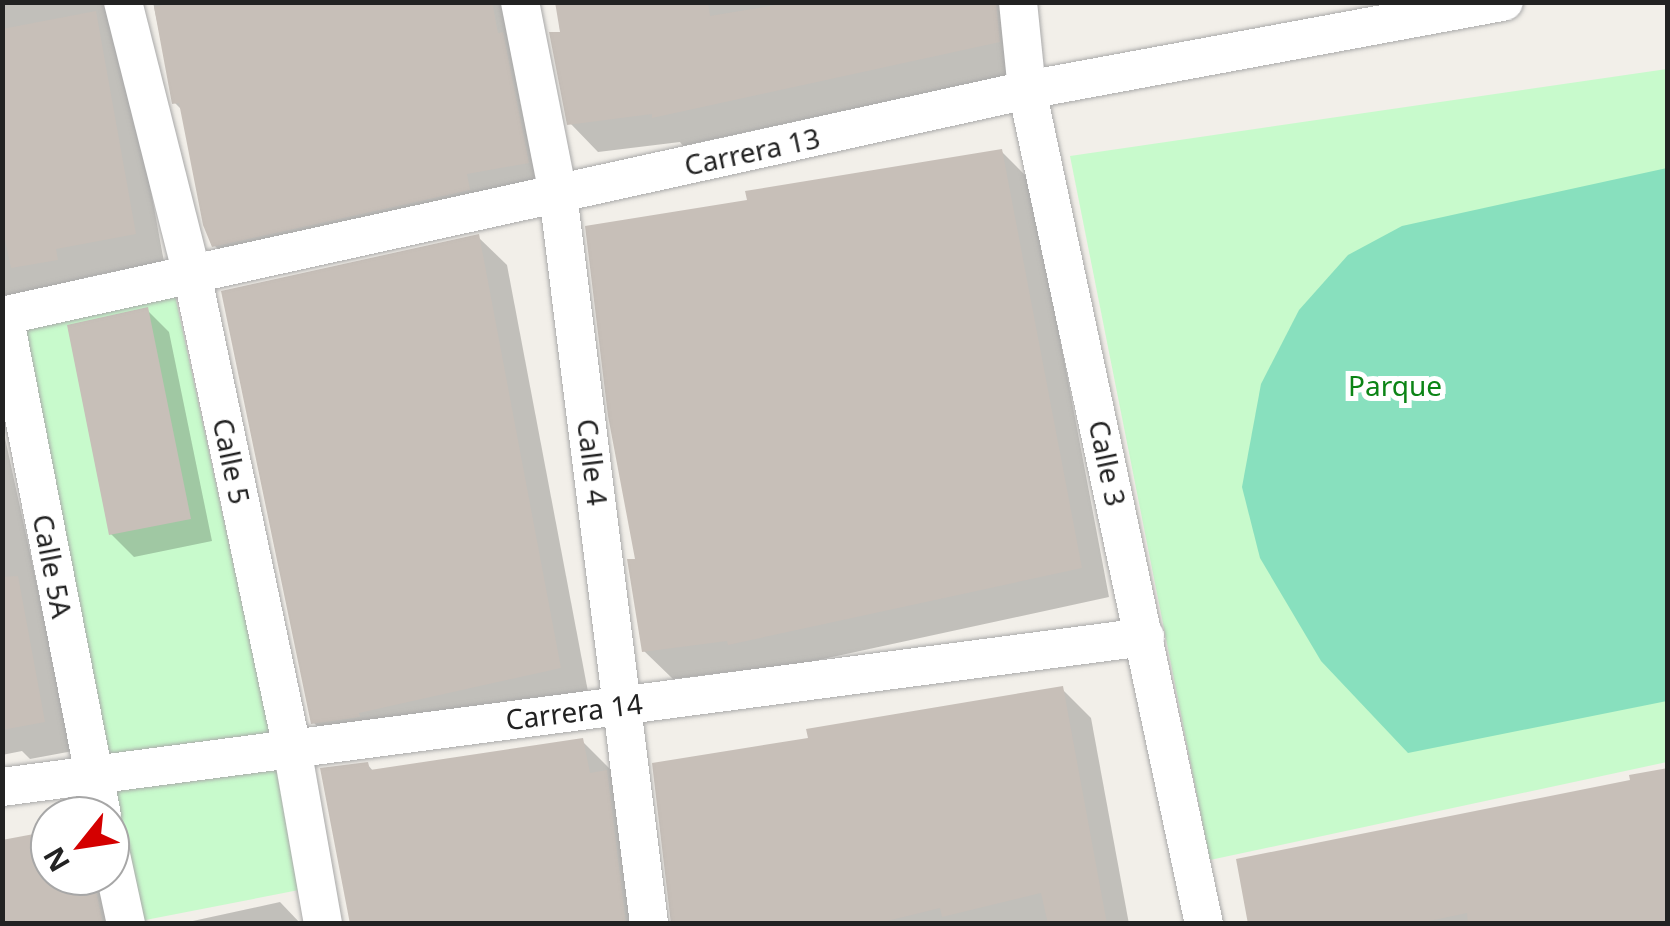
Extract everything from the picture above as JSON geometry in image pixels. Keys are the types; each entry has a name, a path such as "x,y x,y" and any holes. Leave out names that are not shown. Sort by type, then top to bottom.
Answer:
{"street":[{"name":"Calle 5","path":"122,2 192,274 292,748 323,924"},
{"name":"Calle 4","path":"520,2 558,194 625,705 649,924"},
{"name":"Calle 3","path":"1018,2 1027,90 1204,924"},
{"name":"Carrera 13","path":"3,316 1027,90 1504,2"},
{"name":"Calle 5A","path":"3,316 98,796"},
{"name":"Carrera 14","path":"2,786 1145,637"},
{"path":"120,896 126,924"}],"green space":[{"name":"Parque","path":"1667,69 1667,762 1210,860 1070,156"},
{"path":"1667,168 1667,701 1408,753 1321,661 1260,558 1242,487 1261,384 1299,310 1348,255 1402,226"},
{"path":"174,291 304,889 130,923 125,896 130,896 130,796 107,796 21,319"}],"building":[{"path":"176,2 492,2 498,33 503,32 529,163 467,174 470,190 212,247 203,225 179,103 172,104 154,7"},
{"path":"555,2 708,2 710,16 793,2 996,2 1000,42 652,118 652,114 567,125 549,32 560,32"},
{"path":"96,11 136,234 56,249 58,260 11,268 2,226 2,29"},
{"path":"1002,149 1082,568 728,645 727,641 642,652 627,559 635,559 608,416 585,226 747,200 745,191"},
{"path":"479,234 561,668 359,713 360,717 311,724 221,291"},
{"path":"148,307 191,519 109,535 67,325"},
{"path":"18,576 45,722 2,730 2,577"},
{"path":"1063,686 1107,924 1048,924 1041,893 942,917 940,908 875,924 671,924 652,763 808,738 806,729"},
{"path":"583,738 590,773 607,770 626,924 350,924 320,768 368,762 370,770"},
{"path":"1668,768 1668,924 1468,924 1467,913 1415,924 1248,924 1236,859 1630,780 1629,775"},
{"path":"30,835 30,896 97,896 103,924 2,924 2,840"}]}
